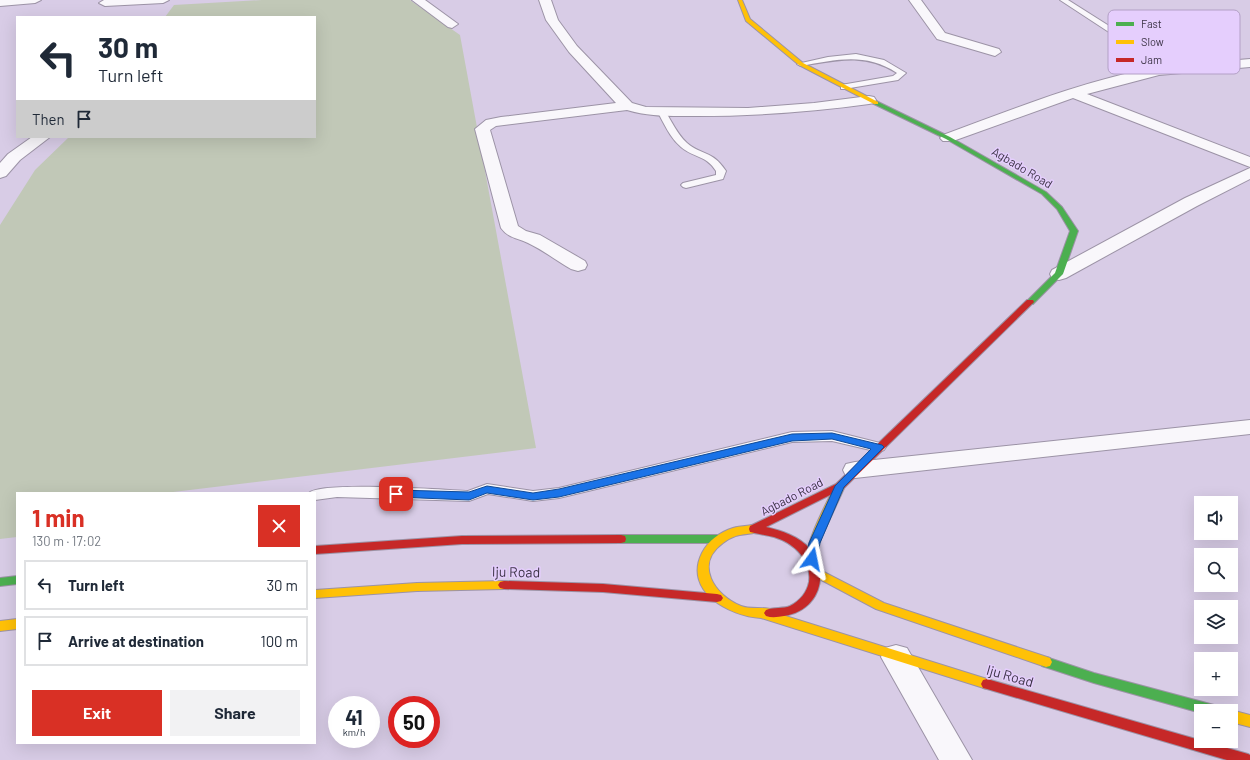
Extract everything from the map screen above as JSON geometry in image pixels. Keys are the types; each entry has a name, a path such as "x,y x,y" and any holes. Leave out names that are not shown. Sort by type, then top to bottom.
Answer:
{"main road":[{"name":"Agbado Road","path":"740,0 748,20 801,64 869,100 948,138 1044,193 1060,208 1074,231 1059,274 848,478 754,529"},
{"name":"Agbado Road","path":"812,559 814,543 848,478"},
{"path":"754,529 778,533 784,536 798,544 812,559 816,572 812,593 794,609 766,615 747,613 736,609 717,598 705,583 702,567 706,552 717,540 734,532 754,529"},
{"path":"316,550 462,540 717,540"},
{"name":"Iju Road","path":"816,572 880,606 1094,678 1194,706"},
{"path":"0,582 16,580"},
{"name":"Iju Road","path":"316,594 364,589 489,585 588,587 717,598"},
{"name":"Iju Road","path":"766,615 837,636 896,657 1248,760"},
{"path":"0,626 16,624"},
{"path":"1238,718 1250,721"}],"street":[{"path":"0,3 35,0"},
{"path":"100,16 106,2 163,0"},
{"path":"418,0 452,24"},
{"path":"545,0 552,20 572,49 627,106"},
{"path":"915,0 941,36 994,52"},
{"path":"1240,64 1250,63"},
{"path":"948,138 1072,93 1118,80 1147,74"},
{"path":"1072,93 1250,162"},
{"path":"578,265 534,238 520,235 510,228 482,129 491,123 627,106 646,111 748,112 814,107 869,100"},
{"path":"0,173 14,157 41,138"},
{"path":"1059,274 1191,202 1250,173"},
{"path":"848,478 1250,428"},
{"path":"896,657 956,760"}],"lane":[{"path":"1063,0 1108,28"},
{"path":"801,64 852,56 864,57 875,59 902,73 895,78 844,87"},
{"path":"661,111 684,144 710,156 716,161 721,170 720,176 686,185"},
{"path":"316,495 337,492 469,496 487,490 533,496 559,493 792,438 832,436 879,447"}],"green space":[{"path":"262,0 410,0 460,35 536,448 173,492 16,492 16,537 0,539 0,225 35,170 68,138 316,138 316,16 166,16 174,5"}],"traffic: fast":[{"path":"876,103 948,138 1044,193 1060,208 1074,231 1059,274 1030,302"},
{"path":"621,539 717,539"},
{"path":"0,582 16,580"},
{"path":"1046,662 1094,678 1194,706"}],"traffic: slow":[{"path":"740,0 748,20 801,64 876,103"},
{"path":"812,559 814,543 840,486"},
{"path":"754,529 735,531 719,540 709,550 704,560 703,572 706,583 713,593 723,602 745,611 770,613"},
{"path":"816,572 880,606 1046,662"},
{"path":"316,594 417,587 504,585"},
{"path":"766,615 987,684"},
{"path":"0,626 16,624"},
{"path":"1238,718 1250,721"}],"traffic: jam":[{"path":"754,529 840,486 1030,302"},
{"path":"754,529 777,534 797,544 811,559 814,568 814,586 810,595 803,603 792,610 770,613"},
{"path":"316,550 462,540 621,539"},
{"path":"504,585 603,588 717,598"},
{"path":"987,684 1248,760"}],"route":[{"path":"396,494 469,496 487,490 533,496 559,493 792,438 832,436 879,447 840,486 814,543 812,559"}]}
